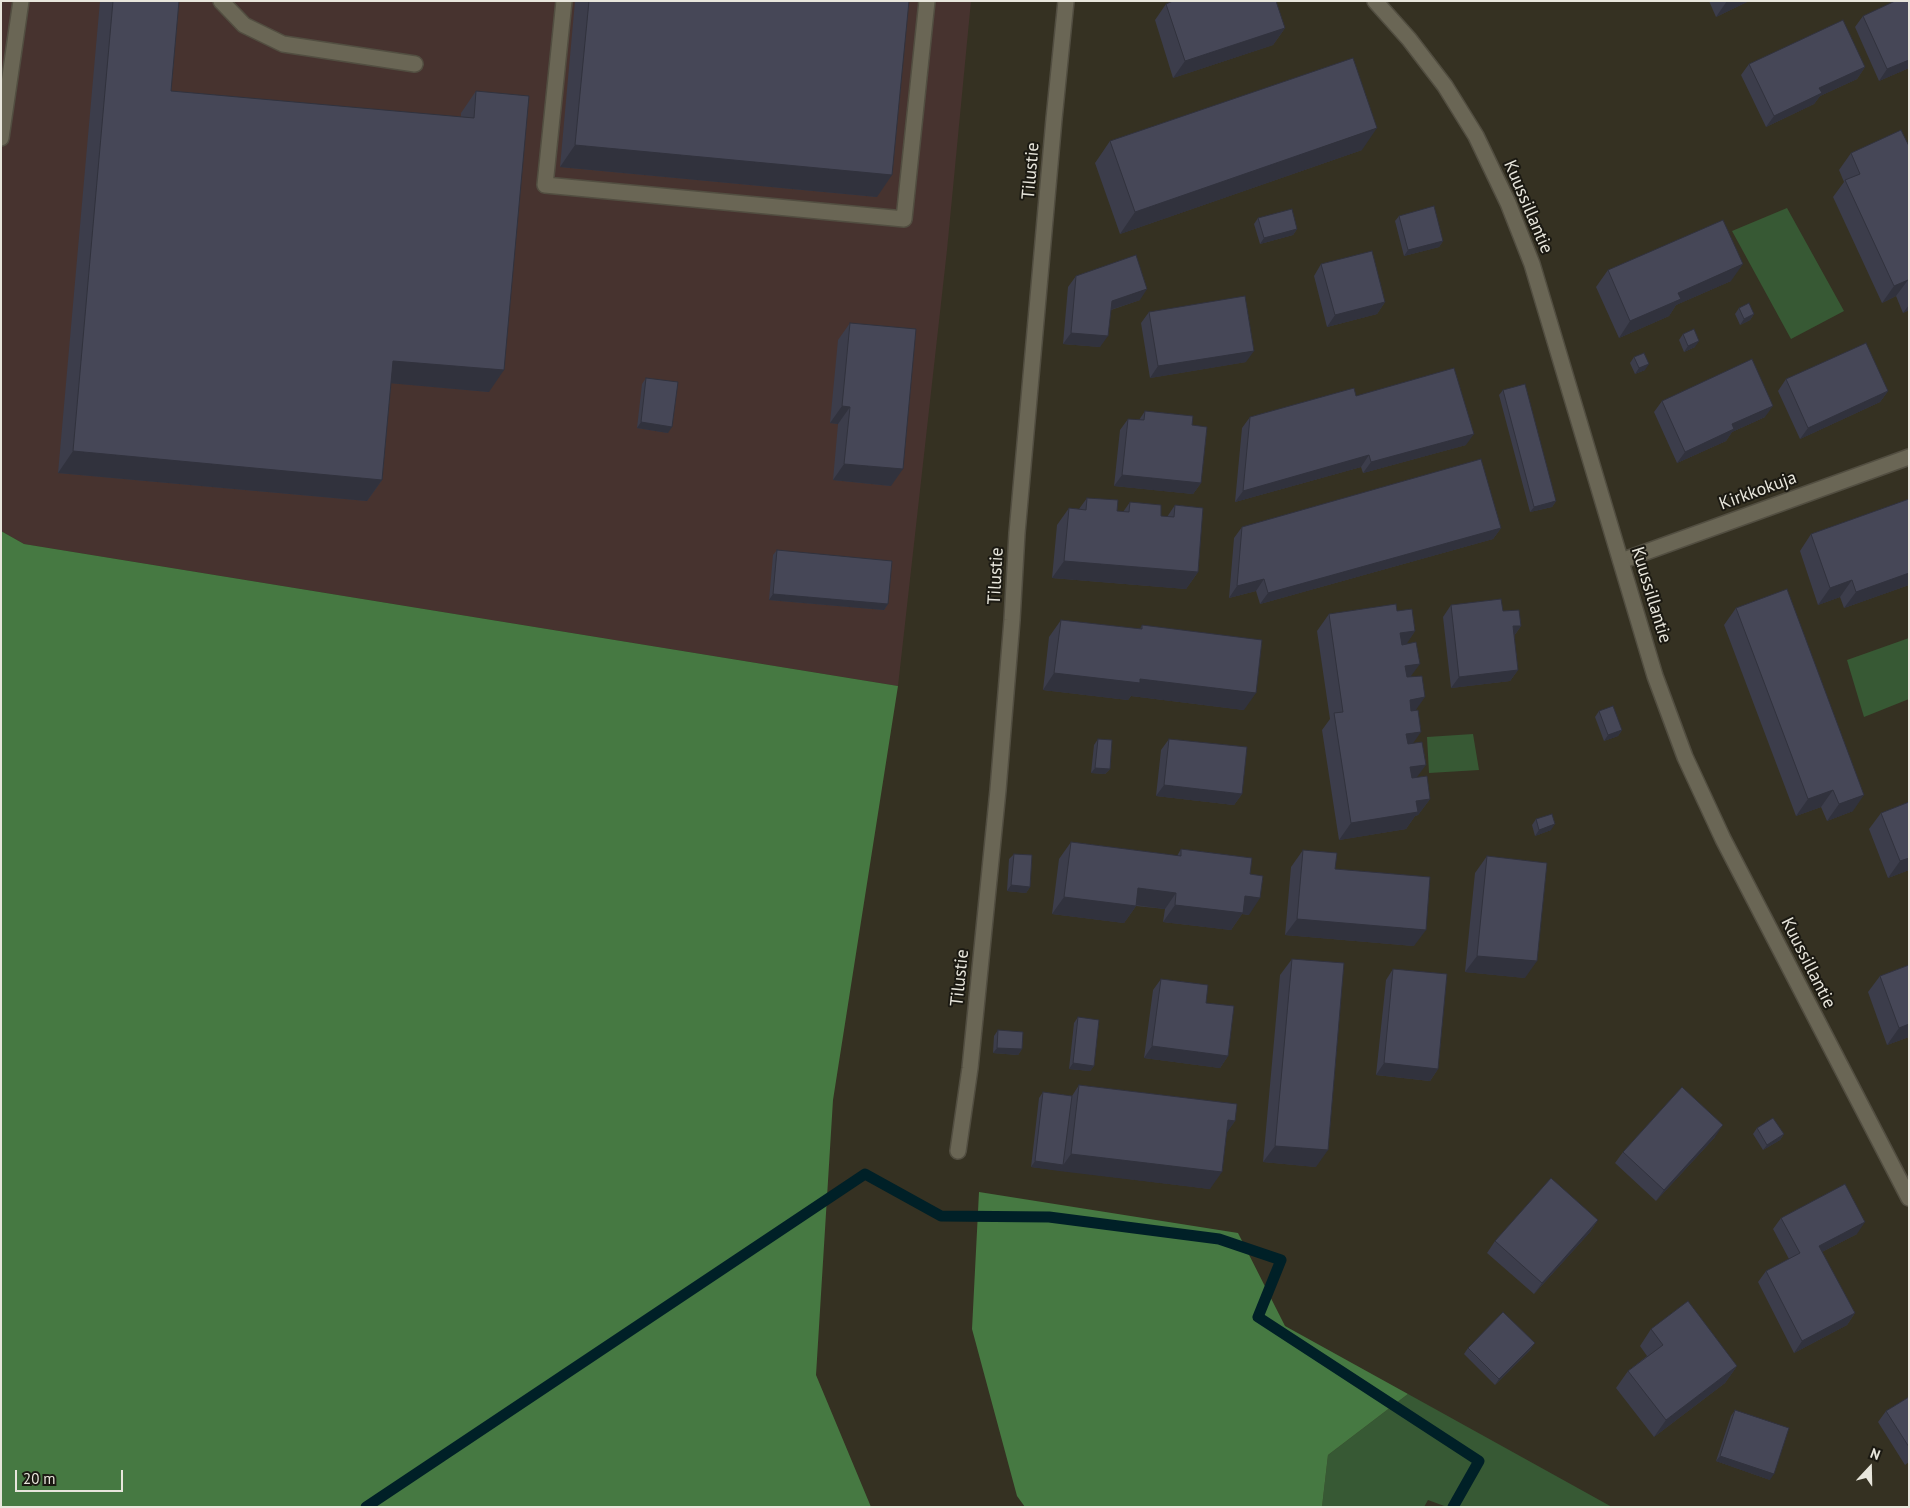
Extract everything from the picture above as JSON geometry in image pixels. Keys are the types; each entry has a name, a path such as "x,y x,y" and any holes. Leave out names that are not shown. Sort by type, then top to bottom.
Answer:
{"street":[{"path":"1,138 21,1"},
{"path":"221,1 244,25 283,44 415,64"},
{"path":"564,1 545,185 904,219 927,1"},
{"name":"Tilustie","path":"958,1151 970,1068 998,790 1017,533 1066,1"},
{"name":"Kuussillantie","path":"1375,1 1409,39 1445,86 1476,136 1508,203 1532,264 1655,676 1685,757 1723,839 1909,1198"},
{"name":"Kirkkokuja","path":"1621,561 1909,457"}],"shaded area":[{"path":"1,1 971,1 947,250 898,686 24,544 1,531"}],"green space":[{"path":"1787,208 1844,311 1791,339 1732,231"},
{"path":"1,531 24,544 898,686 833,1100 816,1375 871,1507 1,1507"},
{"path":"1909,638 1909,699 1864,717 1847,660"},
{"path":"1473,734 1479,770 1429,773 1427,737"},
{"path":"979,1192 1238,1233 1285,1326 1408,1394 1328,1455 1322,1507 1025,1507 1017,1496 972,1329"},
{"path":"1408,1394 1612,1507 1447,1507 1428,1500 1424,1507 1322,1507 1328,1455"}],"building":[{"path":"113,1 179,1 171,91 474,118 476,91 529,96 504,370 393,361 382,480 73,451"},
{"path":"589,1 909,1 892,175 575,145"},
{"path":"1173,1 1276,1 1285,28 1185,61 1166,4"},
{"path":"1895,1 1909,1 1909,60 1887,69 1863,16"},
{"path":"1843,20 1865,67 1819,88 1822,93 1774,116 1749,64"},
{"path":"1353,58 1377,128 1135,212 1110,141"},
{"path":"1901,130 1909,146 1909,282 1908,280 1894,286 1845,180 1860,174 1851,153"},
{"path":"1434,206 1443,241 1408,250 1399,216"},
{"path":"1292,209 1297,229 1264,238 1258,218"},
{"path":"1723,220 1743,264 1678,293 1681,299 1630,321 1608,270"},
{"path":"1372,251 1385,302 1335,315 1321,264"},
{"path":"1136,255 1147,289 1112,301 1108,336 1071,333 1076,276"},
{"path":"1245,296 1254,351 1158,366 1149,312"},
{"path":"1749,303 1754,314 1744,319 1739,308"},
{"path":"850,323 916,329 903,469 844,464 850,407 842,406"},
{"path":"1694,329 1699,341 1688,346 1683,334"},
{"path":"1866,343 1888,391 1808,428 1786,379"},
{"path":"1644,353 1649,364 1639,368 1634,357"},
{"path":"1752,359 1773,406 1732,424 1734,429 1685,452 1662,401"},
{"path":"1454,368 1474,434 1371,462 1369,455 1243,491 1250,417 1354,388 1356,396"},
{"path":"646,378 678,382 672,427 641,422"},
{"path":"1525,384 1556,501 1534,507 1503,390"},
{"path":"1145,411 1193,416 1192,425 1207,427 1201,483 1122,475 1128,419 1144,420"},
{"path":"1481,459 1501,528 1268,593 1264,579 1237,586 1242,527"},
{"path":"1087,498 1118,500 1117,511 1129,512 1130,502 1161,505 1161,516 1174,517 1175,505 1203,508 1198,572 1064,561 1069,508 1086,510"},
{"path":"1909,499 1909,573 1856,592 1852,580 1830,588 1811,534"},
{"path":"777,550 892,561 888,604 773,594"},
{"path":"1787,589 1864,795 1839,804 1833,790 1808,799 1736,608"},
{"path":"1501,599 1503,611 1519,610 1521,626 1513,626 1518,670 1459,677 1451,605"},
{"path":"1396,604 1397,611 1412,609 1415,631 1400,633 1402,645 1416,642 1420,664 1405,666 1407,677 1422,676 1425,697 1410,700 1411,711 1418,710 1421,732 1406,734 1408,744 1422,742 1426,765 1410,767 1412,778 1427,776 1430,799 1416,801 1418,812 1351,823 1334,713 1343,712 1329,614"},
{"path":"1061,620 1142,629 1142,625 1262,640 1256,693 1140,679 1140,683 1054,673"},
{"path":"1613,706 1622,730 1608,735 1599,711"},
{"path":"1098,739 1112,740 1110,769 1095,768"},
{"path":"1169,739 1247,747 1242,794 1164,785"},
{"path":"1909,802 1909,858 1900,861 1881,813"},
{"path":"1552,814 1555,824 1539,830 1536,819"},
{"path":"1071,842 1181,856 1181,849 1252,858 1250,874 1263,876 1260,898 1245,896 1243,913 1175,905 1176,893 1138,888 1136,906 1064,897"},
{"path":"1303,850 1337,853 1335,869 1430,877 1426,930 1297,919"},
{"path":"1014,854 1032,855 1030,887 1011,885"},
{"path":"1487,856 1547,863 1537,961 1477,956"},
{"path":"1292,959 1344,963 1328,1150 1275,1146"},
{"path":"1909,965 1909,1024 1899,1028 1880,976"},
{"path":"1393,969 1447,974 1438,1069 1384,1063"},
{"path":"1161,979 1208,985 1206,1003 1234,1006 1228,1056 1152,1046"},
{"path":"1078,1017 1099,1020 1094,1066 1073,1063"},
{"path":"998,1030 1023,1032 1022,1049 997,1048"},
{"path":"1079,1085 1237,1104 1235,1121 1228,1120 1222,1172 1071,1154"},
{"path":"1682,1087 1723,1125 1664,1190 1623,1152"},
{"path":"1043,1092 1072,1096 1063,1165 1035,1161"},
{"path":"1773,1118 1784,1134 1767,1145 1757,1128"},
{"path":"1551,1178 1598,1220 1542,1283 1495,1241"},
{"path":"1845,1184 1865,1222 1819,1246 1855,1313 1802,1341 1766,1271 1800,1253 1781,1218"},
{"path":"1688,1301 1737,1366 1666,1420 1628,1371 1663,1345 1651,1329"},
{"path":"1503,1312 1535,1343 1499,1379 1468,1348"},
{"path":"1909,1397 1909,1447 1886,1411"},
{"path":"1735,1410 1789,1428 1774,1474 1720,1456"}],"waterway":[{"path":"366,1507 865,1174 941,1216 1049,1217 1219,1239 1281,1260 1258,1317 1479,1461 1453,1507"}]}
